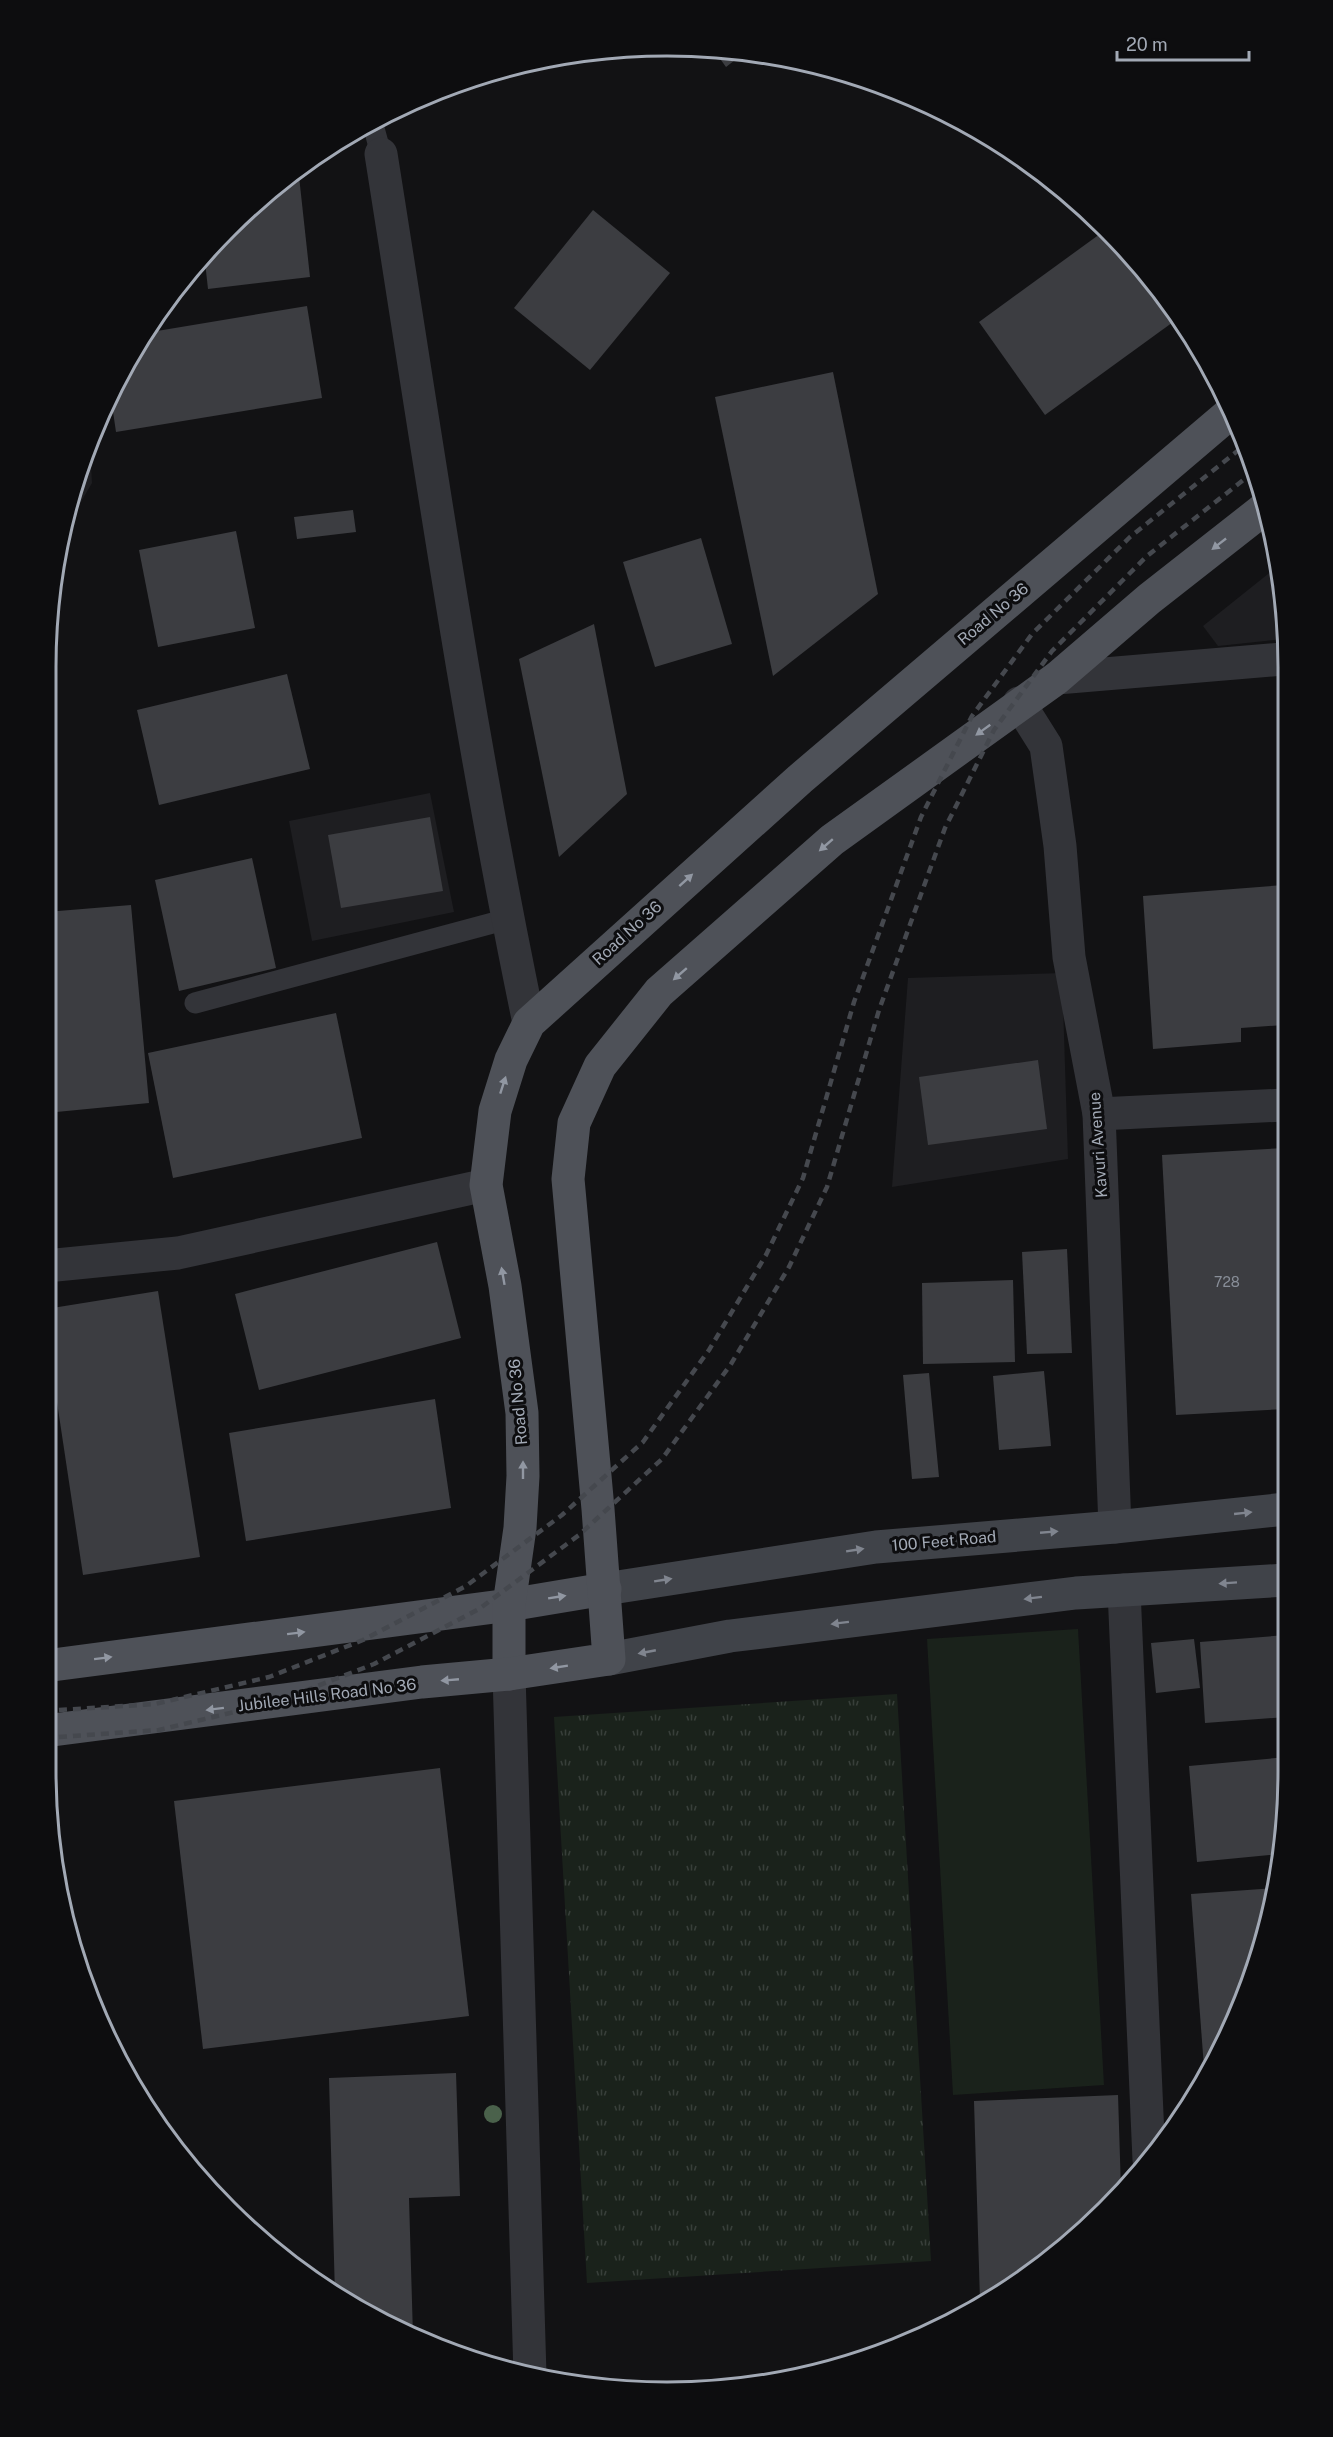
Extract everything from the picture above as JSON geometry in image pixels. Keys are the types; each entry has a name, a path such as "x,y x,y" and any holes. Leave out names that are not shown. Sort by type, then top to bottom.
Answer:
{"main road":[{"name":"Road No 36","path":"508,1674 509,1605 520,1528 523,1476 522,1413 504,1286 486,1185 495,1111 511,1060 529,1023 800,779 1224,418"},
{"path":"1258,513 1149,598 1057,678 832,840 659,992 600,1066 574,1123 568,1179 605,1590 609,1659 730,1636 1076,1593 1278,1580"},
{"name":"100 Feet Road","path":"605,1590 876,1547 1115,1527 1278,1510"},
{"path":"56,1665 509,1605 605,1590"},
{"name":"Jubilee Hills Road No 36","path":"56,1730 422,1682 508,1674 609,1659"}],"street":[{"path":"381,154 467,693 529,1023"},
{"path":"1057,678 1278,659"},
{"name":"Kavuri Avenue","path":"1020,703 1046,746 1057,816 1069,957 1099,1113 1115,1527"},
{"path":"1099,1113 1278,1105"},
{"path":"56,1265 178,1253 486,1185"},
{"path":"1124,1590 1148,2145"},
{"path":"508,1674 530,2366"}],"lane":[{"path":"374,130 381,154"},
{"path":"195,1004 508,919"}],"shaded area":[{"path":"91,463 92,483 75,512"},
{"path":"1270,573 1277,640 1218,646 1203,626"},
{"path":"430,793 454,912 312,941 289,821"},
{"path":"1062,973 1068,1159 892,1187 908,978"}],"green space":[{"path":"1078,1629 1104,2085 953,2095 927,1639"},
{"path":"897,1694 931,2261 587,2283 554,1717"}],"building":[{"path":"720,58 735,60 726,67"},
{"path":"299,179 310,277 208,289 207,264 234,234"},
{"path":"593,210 670,273 590,370 514,308"},
{"path":"1099,234 1126,264 1172,323 1045,415 979,322"},
{"path":"307,306 322,398 116,432 113,410 137,361 155,331"},
{"path":"833,372 878,594 773,676 715,397"},
{"path":"353,510 356,532 297,539 294,517"},
{"path":"236,531 255,628 158,647 139,550"},
{"path":"701,538 732,644 655,667 623,562"},
{"path":"594,624 627,794 559,857 519,659"},
{"path":"287,674 310,769 159,805 137,710"},
{"path":"430,817 443,891 341,908 328,835"},
{"path":"252,858 276,968 179,991 155,880"},
{"path":"1278,885 1278,1025 1241,1028 1241,1042 1153,1049 1143,896"},
{"path":"131,905 149,1103 56,1112 56,911"},
{"path":"336,1013 362,1138 173,1178 148,1053"},
{"path":"1038,1060 1047,1129 928,1145 919,1077"},
{"path":"1278,1148 1278,1409 1176,1415 1162,1155"},
{"path":"437,1242 461,1338 259,1390 235,1294"},
{"path":"1067,1249 1072,1353 1027,1354 1022,1252"},
{"path":"1013,1280 1015,1362 923,1364 922,1283"},
{"path":"158,1291 200,1557 83,1575 56,1395 56,1307"},
{"path":"1044,1371 1051,1446 999,1450 993,1376"},
{"path":"929,1373 939,1477 912,1479 903,1375"},
{"path":"435,1399 451,1508 246,1541 229,1433"},
{"path":"1278,1636 1278,1718 1205,1723 1200,1642"},
{"path":"1194,1639 1200,1688 1156,1693 1151,1643"},
{"path":"1278,1758 1271,1855 1197,1862 1189,1766"},
{"path":"440,1768 469,2016 203,2049 174,1801"},
{"path":"1266,1889 1245,1967 1231,2004 1204,2061 1191,1894"},
{"path":"456,2073 460,2196 409,2198 413,2326 361,2300 335,2284 329,2078"},
{"path":"1118,2095 1121,2179 1099,2203 1069,2230 1006,2279 980,2295 974,2101"}],"railway":[{"path":"56,1710 155,1704 269,1677 363,1640 466,1586 562,1515 643,1442 709,1350 766,1255 803,1178 854,1002 921,817 972,716 1032,634 1130,537 1238,451"},
{"path":"56,1737 159,1730 276,1702 374,1664 479,1609 579,1535 662,1459 731,1364 789,1267 827,1187 879,1010 945,828 994,730 1052,651 1147,556 1247,477"}]}
